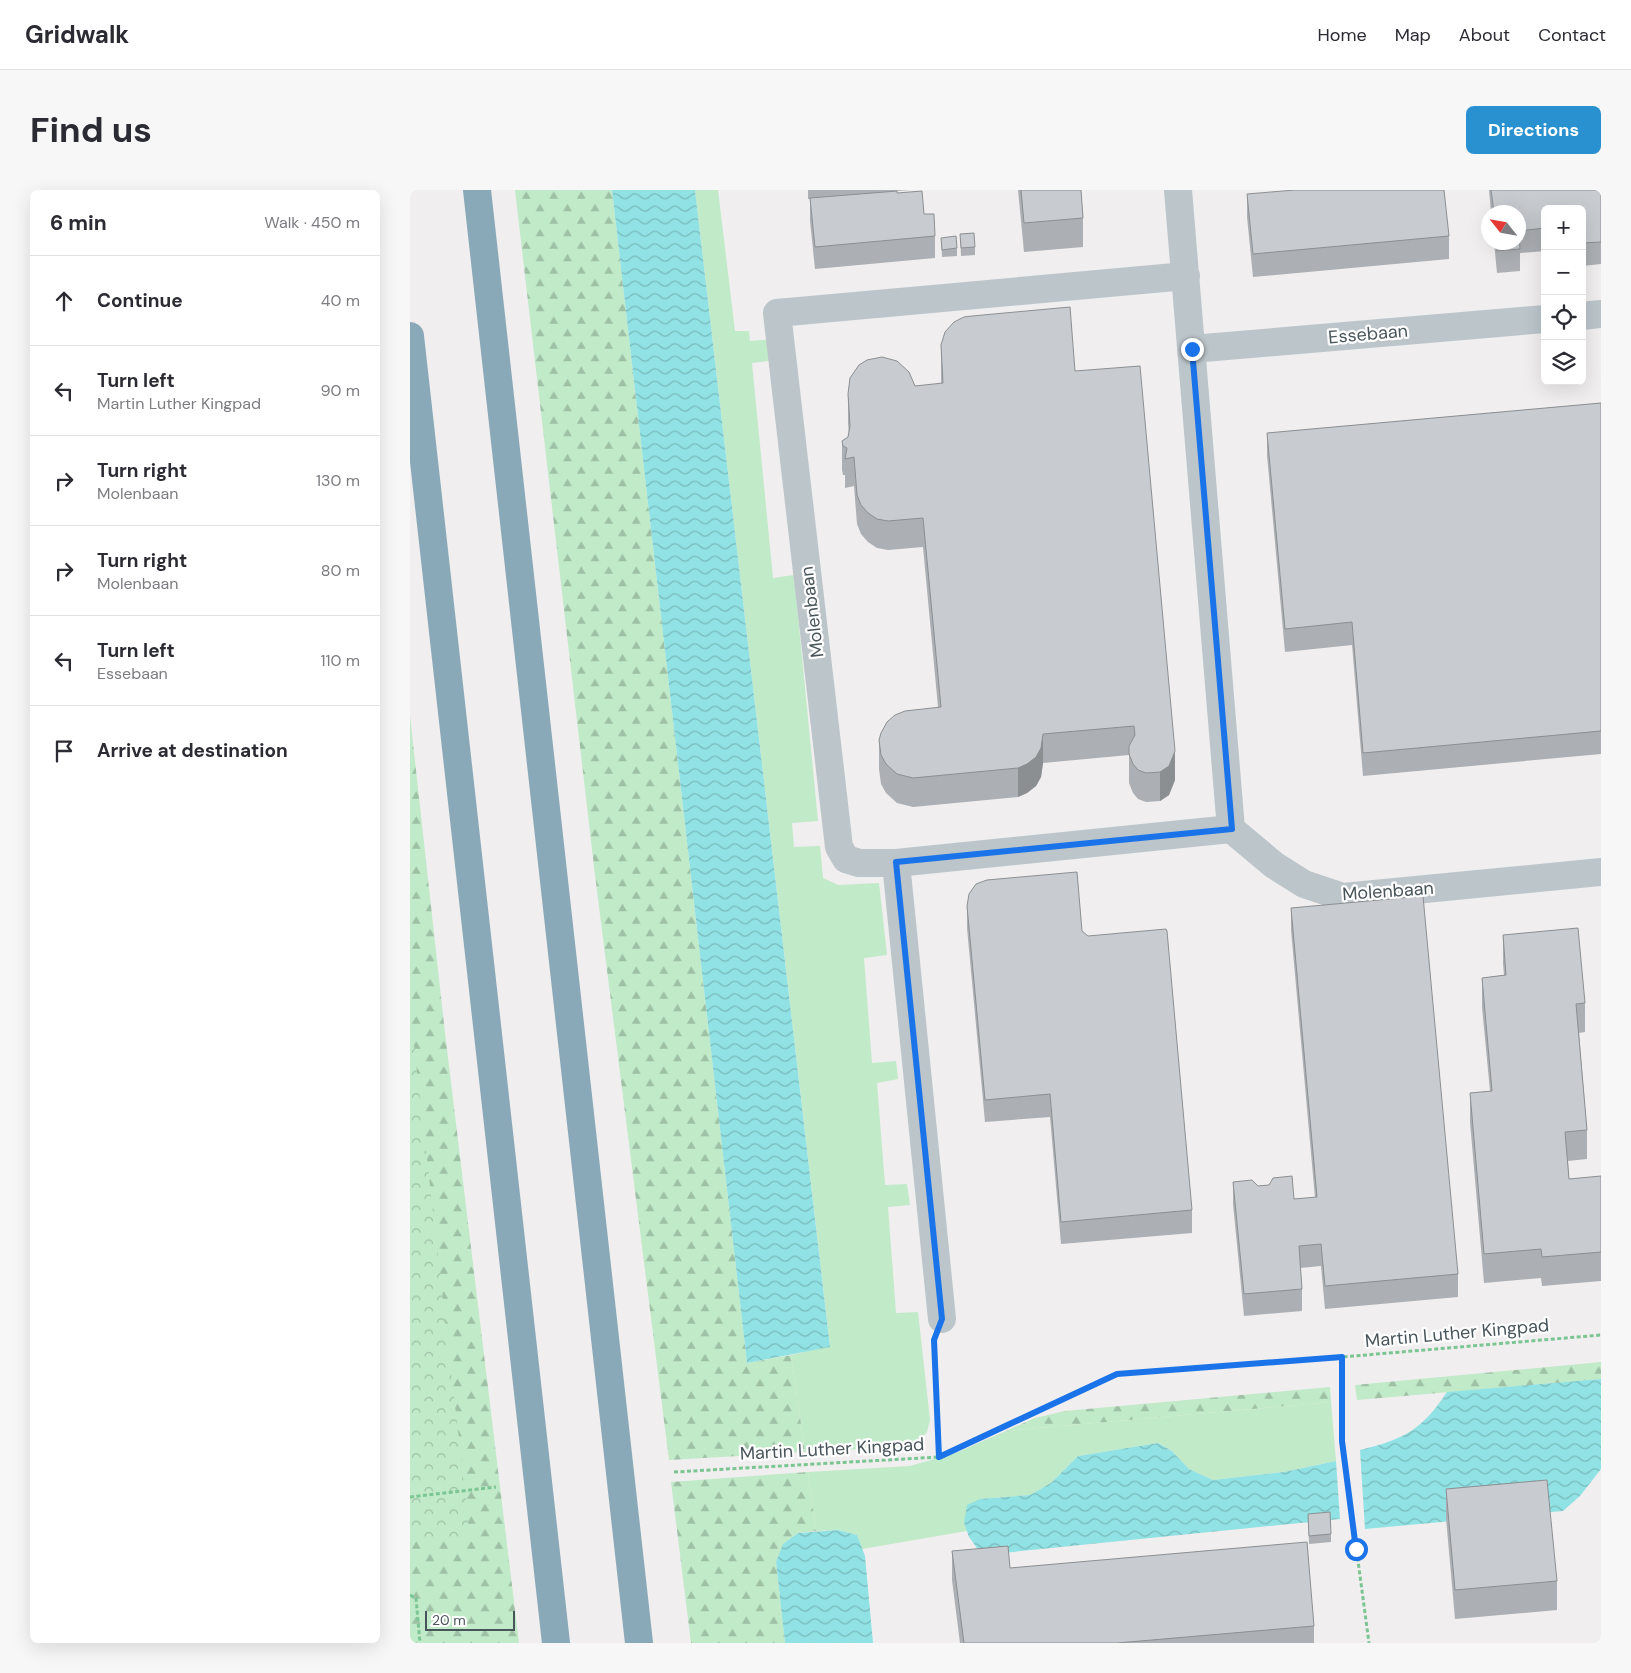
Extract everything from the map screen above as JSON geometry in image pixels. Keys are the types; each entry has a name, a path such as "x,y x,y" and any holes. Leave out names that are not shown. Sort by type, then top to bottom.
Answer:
{"highway":[{"path":"476,190 639,1643"},
{"path":"410,336 556,1643"}],"street":[{"path":"1178,190 1232,829"},
{"name":"Molenbaan","path":"1186,276 777,313 839,847 846,859 858,863 896,862 1232,829 1274,866 1304,884 1343,897 1601,872"},
{"path":"1586,316 1601,314"},
{"name":"Essebaan","path":"1192,349 1541,319"},
{"path":"896,862 942,1319"}],"path":[{"path":"939,1457 934,1340 942,1319"},
{"name":"Martin Luther Kingpad","path":"674,1472 939,1457 1117,1374 1601,1335"},
{"path":"1342,1357 1342,1441 1369,1643"},
{"path":"410,1497 496,1487"},
{"path":"410,1595 416,1598 420,1643"}],"green space":[{"path":"515,190 612,190 747,1363 791,1355 805,1452 669,1460 595,875"},
{"path":"695,190 718,190 735,331 749,331 750,341 774,339 776,360 752,363 773,578 794,575 818,821 792,823 794,847 820,846 823,878 838,885 879,883 887,955 864,958 872,1063 896,1061 898,1079 877,1083 885,1185 907,1184 910,1205 888,1207 896,1313 918,1312 930,1420 927,1432 914,1446 805,1452 791,1355 830,1346"},
{"path":"410,716 445,1033 519,1643 411,1643 410,1637"},
{"path":"410,1010 470,1537 410,1542"},
{"path":"1601,1362 1601,1379 1357,1400 1355,1385"},
{"path":"1330,1387 1331,1402 1006,1431 1035,1418 1065,1411"},
{"path":"1331,1402 1336,1461 1284,1472 1213,1480 1189,1469 1172,1451 1158,1443 1078,1456 1051,1483 1030,1495 980,1499 964,1523 967,1531 862,1549 857,1535 838,1530 816,1531 808,1472 910,1466 958,1452 1006,1431"},
{"path":"808,1472 816,1531 798,1533 783,1544 776,1562 785,1643 691,1643 671,1482"}],"water":[{"path":"612,190 695,190 830,1347 747,1363"},
{"path":"1601,1379 1601,1469 1580,1496 1563,1511 1365,1529 1360,1450 1388,1442 1410,1432 1429,1416 1447,1392"},
{"path":"1158,1443 1172,1451 1189,1469 1213,1480 1284,1472 1336,1461 1340,1519 982,1555 969,1537 964,1523 967,1505 980,1499 1030,1495 1051,1483 1078,1456"},
{"path":"838,1530 857,1535 865,1556 873,1643 785,1643 776,1562 783,1544 798,1533"}],"building":[{"path":"1021,190 1081,190 1083,218 1024,223"},
{"path":"1295,190 1444,190 1449,236 1253,254 1247,194"},
{"path":"1491,190 1601,190 1601,242 1586,243 1586,205 1541,205 1541,228 1526,230 1526,205 1493,205"},
{"path":"897,191 897,193 922,191 924,214 934,214 935,236 815,247 810,198"},
{"path":"974,233 975,247 961,248 960,234"},
{"path":"956,236 957,248 942,250 941,238"},
{"path":"1070,307 1075,371 1140,366 1175,751 1169,766 1160,772 1146,773 1138,770 1129,754 1129,746 1135,735 1134,726 1043,734 1041,748 1036,757 1018,768 913,778 897,774 886,764 881,755 879,740 887,722 895,715 905,711 941,707 923,518 888,521 877,519 861,505 857,495 854,457 845,459 847,448 843,446 842,441 848,437 850,426 848,394 850,378 859,365 867,360 882,357 897,361 909,372 915,386 943,383 941,345 945,332 954,322 964,317"},
{"path":"1601,403 1601,731 1363,753 1352,622 1285,629 1267,433"},
{"path":"1077,872 1082,931 1088,936 1166,929 1167,931 1192,1210 1061,1222 1050,1094 985,1100 967,906 969,894 976,884 987,880"},
{"path":"1423,896 1458,1274 1325,1286 1321,1244 1299,1246 1302,1289 1244,1294 1233,1182 1252,1180 1258,1186 1269,1185 1273,1178 1292,1176 1294,1199 1317,1197 1291,908"},
{"path":"1578,928 1585,1003 1576,1004 1587,1130 1565,1132 1569,1179 1601,1176 1601,1252 1542,1257 1541,1249 1484,1254 1470,1093 1492,1091 1482,978 1506,975 1503,935"},
{"path":"1547,1480 1557,1581 1455,1590 1446,1489"},
{"path":"1330,1512 1331,1534 1309,1536 1308,1514"},
{"path":"1307,1542 1314,1626 1117,1643 964,1643 952,1551 1008,1546 1010,1568"}],"route":[{"path":"1192,349 1232,829 896,862 942,1319 934,1340 939,1457 1117,1374 1342,1357 1342,1441 1356,1549"}]}
